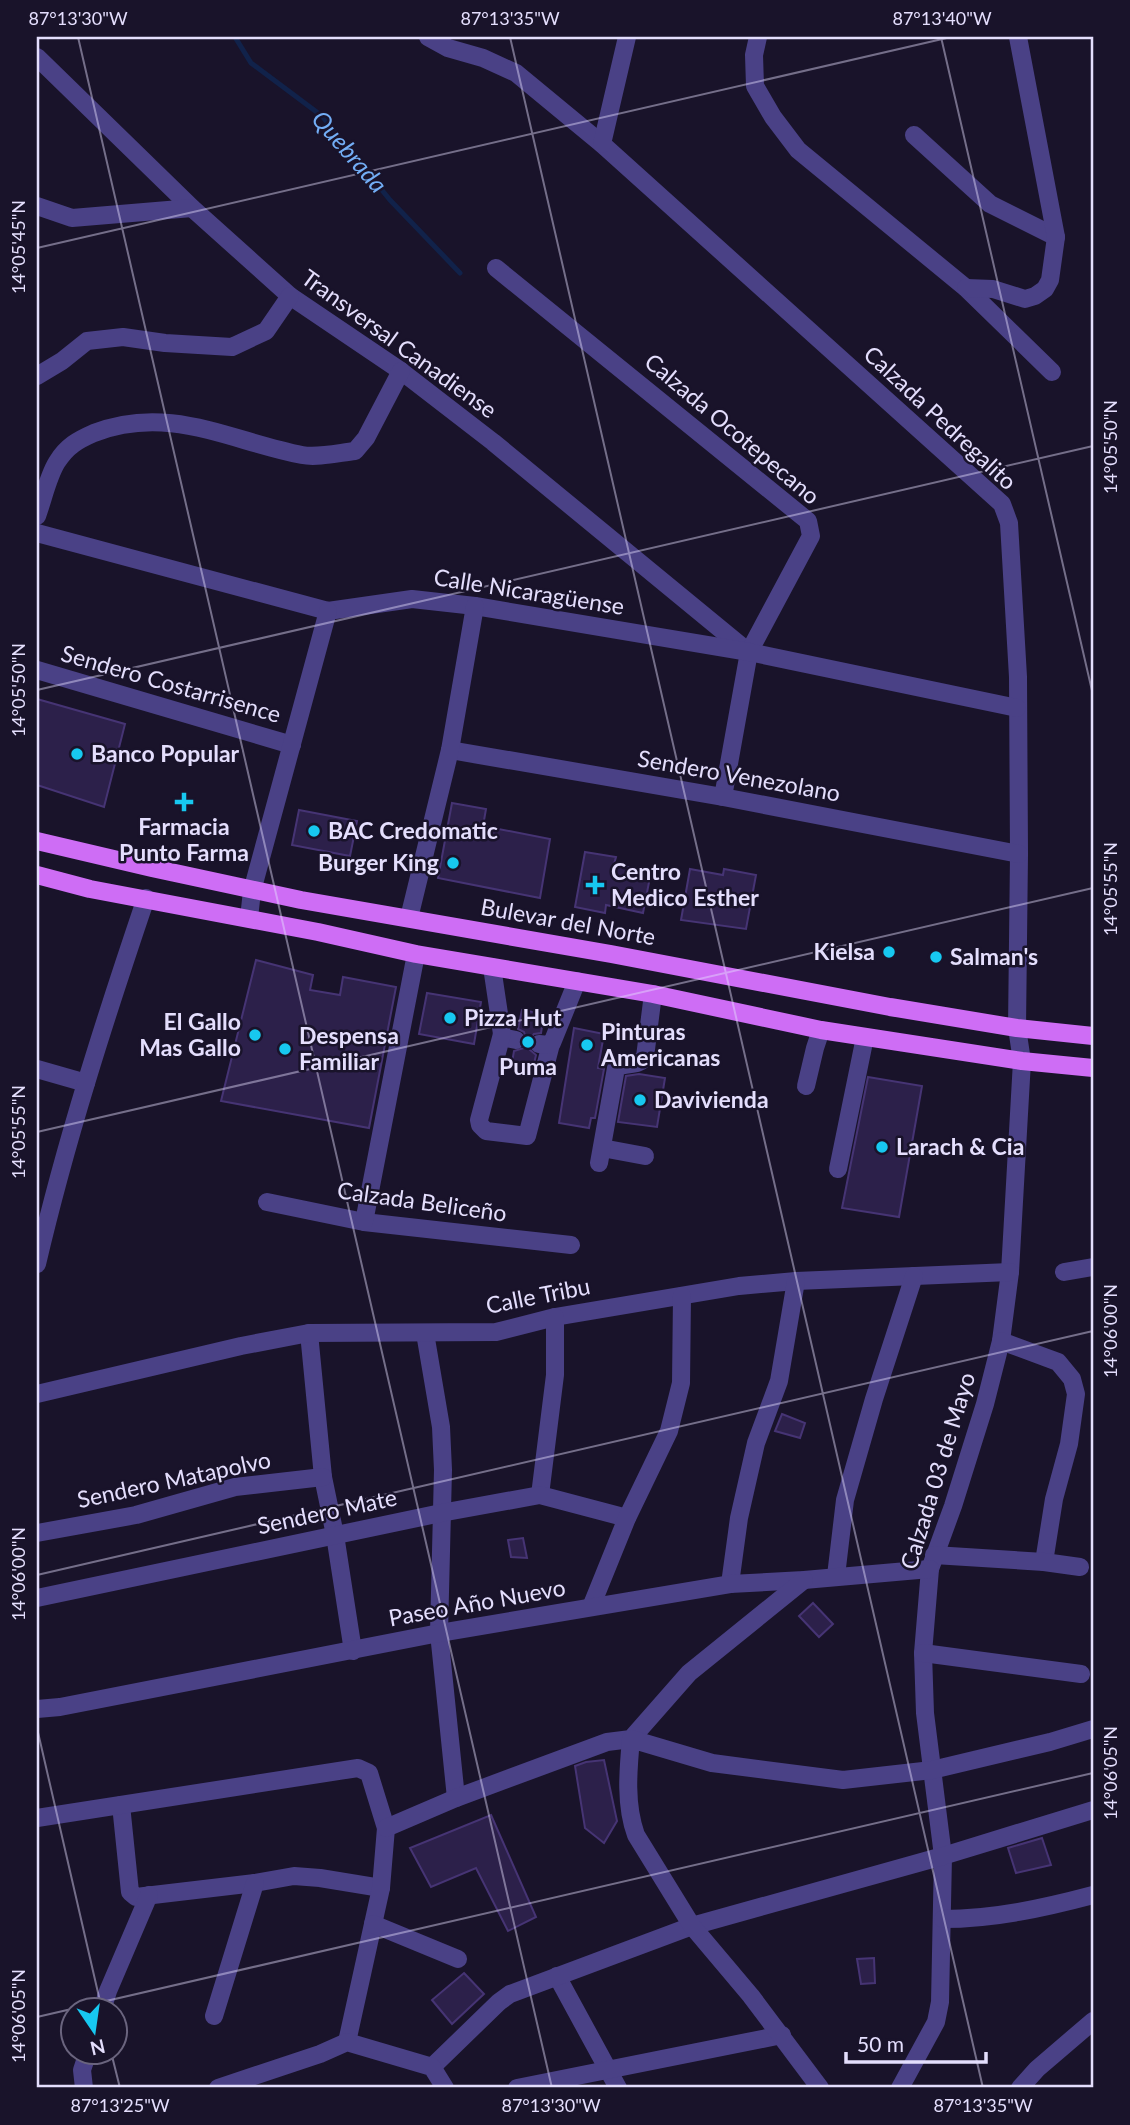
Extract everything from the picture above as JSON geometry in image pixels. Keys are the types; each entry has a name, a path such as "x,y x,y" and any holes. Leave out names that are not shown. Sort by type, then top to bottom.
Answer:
{"main road":[{"name":"Bulevar del Norte","path":"37,841 252,891 611,954 890,1007 1017,1028 1093,1035"},
{"path":"37,875 90,889 249,918 416,954 653,994 821,1030 1022,1061 1093,1068"}],"street":[{"name":"Calzada Pedregalito","path":"428,37 448,48 483,58 516,73 602,144 1002,504 1009,523 1017,677 1017,1028"},
{"path":"602,144 627,37"},
{"path":"758,37 754,55 755,86 773,117 798,150 967,288 1052,372"},
{"path":"967,288 993,289 1025,299 1045,289 1050,280 1056,237 1018,37"},
{"name":"Transversal Canadiense","path":"37,57 192,208 290,296 401,371 493,442 749,652"},
{"path":"914,135 990,204 1056,237"},
{"path":"37,206 72,218 192,208"},
{"name":"Calzada Ocotepecano","path":"496,268 808,521 811,536 749,652 723,797"},
{"path":"37,376 62,362 87,341 122,337 232,347 266,331 290,296"},
{"path":"37,516 57,462 75,441 129,424 162,421 209,429 304,456 355,451 366,438 401,371"},
{"name":"Calle Nicaragüense","path":"37,533 328,611 412,599 475,606 749,652 1017,708"},
{"path":"409,918 450,750 475,606"},
{"path":"249,918 252,891 328,611"},
{"name":"Sendero Costarrisence","path":"37,670 292,745"},
{"name":"Sendero Venezolano","path":"450,750 723,797 1019,854"},
{"path":"37,1264 51,1203 105,1018 146,898"},
{"path":"364,1222 416,954"},
{"path":"492,967 509,1037 479,1120 486,1131 527,1136 545,1044 577,981"},
{"path":"645,1156 601,1156 616,1068 640,1062 645,1057 653,994"},
{"name":"Calzada 03 de Mayo","path":"900,2088 936,2022 940,2002 943,1856 925,1713 923,1653 932,1562 981,1417 1001,1341 1010,1272 1022,1061 1017,1028"},
{"path":"806,1086 821,1030"},
{"path":"838,1170 865,1037"},
{"path":"37,1069 86,1083"},
{"name":"Calzada Beliceño","path":"267,1202 364,1222 571,1245"},
{"path":"37,1219 51,1203"},
{"path":"1064,1272 1093,1267"},
{"name":"Calle Tribu","path":"37,1394 241,1346 309,1333 496,1332 555,1317 738,1286 1010,1272"},
{"path":"836,1576 845,1500 914,1276"},
{"path":"730,1584 739,1518 756,1443 779,1381 796,1281"},
{"path":"591,1607 626,1518 669,1431 681,1383 682,1296"},
{"path":"540,1495 555,1375 555,1317"},
{"path":"309,1333 323,1477 353,1651"},
{"path":"425,1333 441,1427 443,1470 439,1633 456,1798"},
{"path":"1001,1341 1058,1362 1072,1379 1076,1394 1069,1444 1054,1499 1044,1562"},
{"name":"Sendero Matapolvo","path":"37,1533 136,1515 235,1487 323,1477"},
{"name":"Sendero Mate","path":"37,1598 441,1513 540,1495 626,1518"},
{"name":"Paseo Año Nuevo","path":"37,1709 60,1707 439,1633 730,1584 804,1580 932,1562 1044,1562 1080,1567"},
{"path":"804,1580 689,1673 631,1739 628,1779 631,1819 636,1835 692,1926 782,2035 820,2088"},
{"path":"923,1653 1081,1674"},
{"path":"386,1828 456,1798 607,1742 631,1739 712,1763 843,1780 932,1770 1093,1729"},
{"path":"37,1818 358,1768 369,1773 386,1828 381,1888 347,2042"},
{"path":"121,1805 131,1892 136,1897 294,1876 381,1888"},
{"path":"432,2067 510,1994 692,1926 943,1856 1093,1810"},
{"path":"214,2016 255,1883"},
{"path":"106,1996 149,1895"},
{"path":"943,1919 987,1917 1049,1907 1093,1895"},
{"path":"373,1923 458,1959"},
{"path":"557,1976 618,2088"},
{"path":"1020,2088 1037,2069 1093,2021"},
{"path":"517,2088 782,2035"},
{"path":"218,2088 320,2054 347,2042 432,2067 445,2088"},
{"path":"83,2066 84,2088"}],"building":[{"name":"Banco Popular","path":"37,699 125,724 104,807 37,785"},
{"path":"452,803 486,809 483,826 550,839 540,898 438,878"},
{"name":"BAC Credomatic","path":"299,810 357,821 350,856 292,845"},
{"path":"585,852 616,857 614,864 651,872 643,913 606,905 605,913 575,907"},
{"path":"690,869 723,875 724,869 756,875 746,929 681,920"},
{"path":"256,960 313,975 310,990 340,995 343,977 396,987 369,1128 221,1101"},
{"name":"Pizza Hut","path":"427,993 481,1002 474,1044 419,1034"},
{"name":"Puma","path":"522,1010 544,1014 541,1033 534,1034 528,1042 529,1049 536,1055 532,1072 511,1068 514,1051 524,1048 527,1042 524,1032 518,1029"},
{"path":"574,1028 604,1034 598,1068 604,1069 595,1118 591,1118 589,1128 559,1123"},
{"name":"Davivienda","path":"639,1074 665,1078 657,1127 618,1122 626,1076"},
{"name":"Larach & Cia","path":"868,1077 922,1086 899,1217 842,1208"},
{"path":"782,1414 805,1423 800,1438 775,1431"},
{"path":"523,1538 527,1558 511,1557 508,1540"},
{"path":"813,1603 833,1624 819,1637 799,1616"},
{"path":"604,1760 617,1821 604,1843 585,1828 575,1766"},
{"path":"491,1815 536,1917 508,1931 476,1868 431,1887 410,1848"},
{"path":"1042,1838 1051,1865 1016,1873 1008,1848"},
{"path":"874,1958 875,1983 861,1984 857,1959"},
{"path":"464,1973 484,1994 452,2024 432,2000"}],"waterway":[{"name":"Quebrada","path":"235,37 251,63 322,116 390,200 460,273"}],"place":[{"name":"Banco Popular","path":"77,754"},
{"name":"Farmacia Punto Farma","path":"184,802"},
{"name":"BAC Credomatic","path":"314,831"},
{"name":"Burger King","path":"453,863"},
{"name":"Centro Medico Esther","path":"595,885"},
{"name":"Kielsa","path":"889,952"},
{"name":"Salman's","path":"936,957"},
{"name":"Pizza Hut","path":"450,1018"},
{"name":"El Gallo Mas Gallo","path":"255,1035"},
{"name":"Puma","path":"528,1042"},
{"name":"Pinturas Americanas","path":"587,1045"},
{"name":"Despensa Familiar","path":"285,1049"},
{"name":"Davivienda","path":"640,1100"},
{"name":"Larach & Cia","path":"882,1147"}]}
